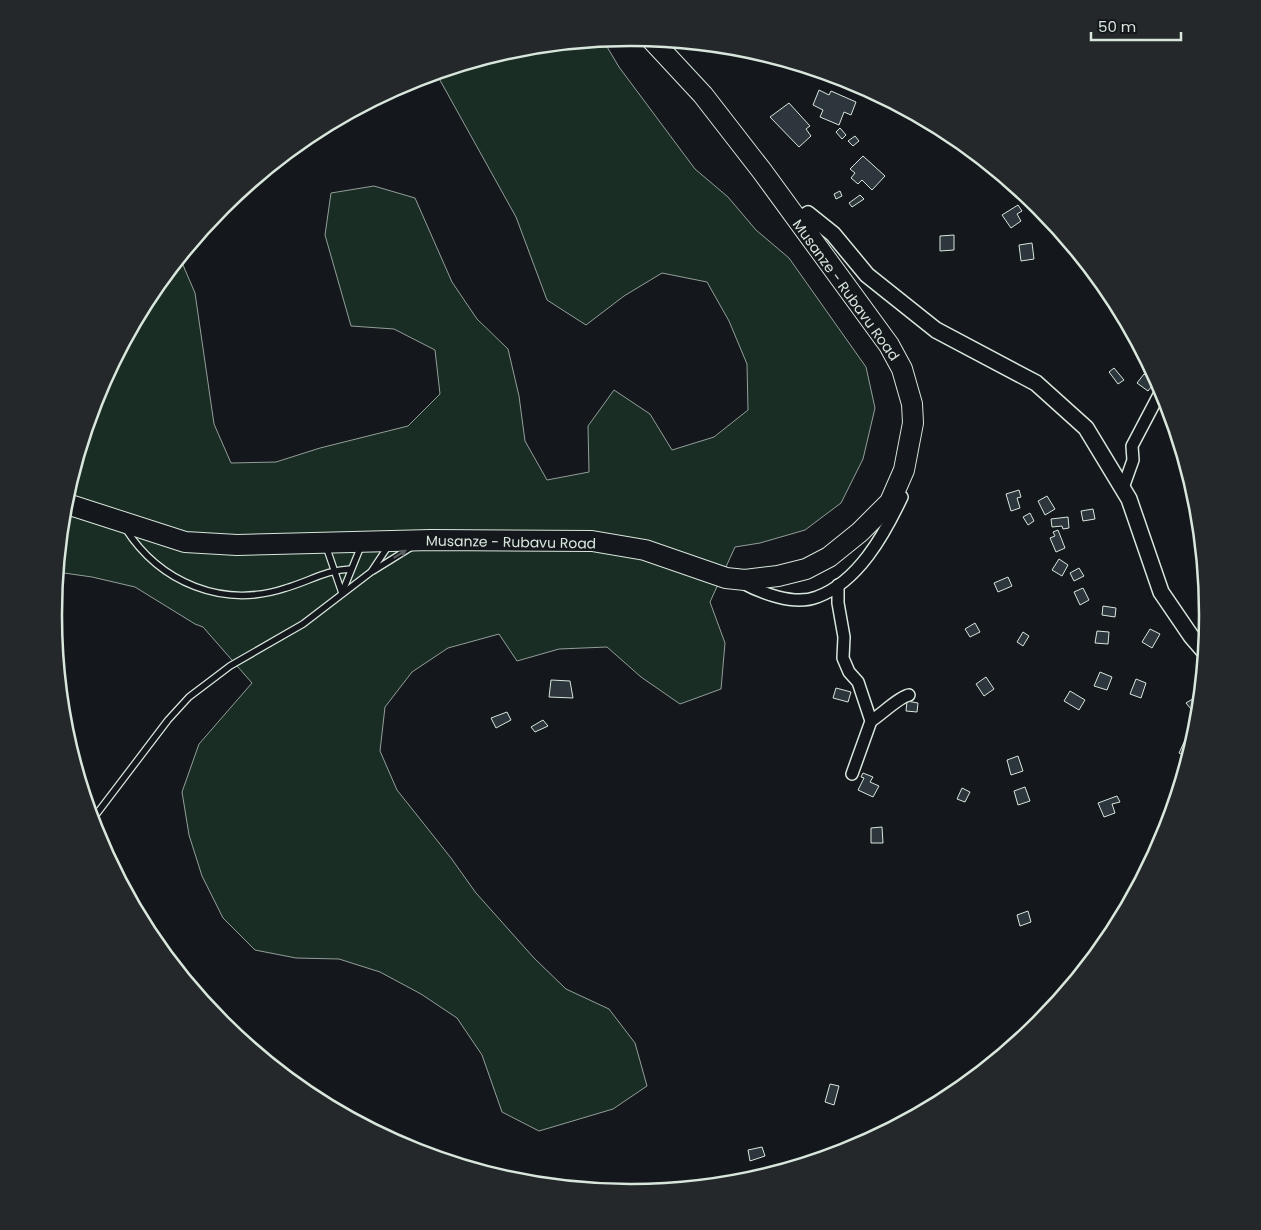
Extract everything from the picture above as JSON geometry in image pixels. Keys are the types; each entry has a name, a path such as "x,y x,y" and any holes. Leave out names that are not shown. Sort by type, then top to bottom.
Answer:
{"highway":[{"name":"Musanze - Rubavu Road","path":"73,506 185,542 237,545 431,540 592,541 645,550 726,578 735,579 778,576 806,568 829,557 846,544 890,502 904,470 913,423 912,404 902,369 889,345 703,95 657,47"}],"main road":[{"path":"797,221 808,214 833,234 867,275 936,330 1036,383 1086,428 1123,488 1136,514 1161,592 1198,644"}],"street":[{"path":"1123,488 1133,460 1132,446 1157,399"},
{"path":"735,579 757,591 795,600 817,598 849,578 891,521 908,484 913,452 913,423"},
{"path":"838,584 838,603 844,637 843,658 849,672 858,682 871,721"},
{"path":"852,774 871,721 890,708 902,696 909,694"}],"lane":[{"path":"121,522 134,542 153,562 177,580 198,590 215,594 255,594 285,589 334,570 352,569"},
{"path":"97,813 168,720 189,697 230,666 303,624 371,572 406,550 431,540"},
{"path":"371,572 392,541"},
{"path":"342,593 363,542"},
{"path":"325,543 342,593"}],"green space":[{"path":"607,47 619,67 695,169 728,197 756,230 789,258 866,367 875,408 863,459 841,503 805,530 760,543 735,547 710,602 725,643 721,689 680,704 641,677 607,647 559,649 517,661 499,634 448,648 412,672 385,707 380,751 397,790 476,893 534,958 566,989 609,1009 635,1043 647,1086 613,1109 539,1131 502,1112 482,1055 457,1018 421,994 380,972 339,959 296,958 255,950 223,918 202,876 189,835 182,792 199,744 252,683 203,627 135,587 92,577 64,573 73,504 81,468 105,397 120,363 138,331 183,264 195,293 214,424 231,463 276,462 320,448 408,426 440,394 435,350 394,329 351,326 325,235 331,193 374,186 415,198 452,282 477,319 508,349 519,396 525,441 547,480 589,472 588,426 614,390 650,414 672,450 714,437 748,410 747,364 729,321 707,282 662,273 624,296 586,325 547,300 516,217 440,79 520,57 556,51"}],"building":[{"path":"819,90 829,95 831,91 856,102 851,115 844,112 839,125 820,117 823,110 813,105"},
{"path":"789,103 810,126 806,129 811,136 799,147 770,117"},
{"path":"840,128 846,135 842,139 836,132"},
{"path":"855,136 859,141 853,146 848,141"},
{"path":"863,156 885,176 872,190 862,180 858,184 851,178 855,173 850,169"},
{"path":"840,191 842,196 836,199 834,194"},
{"path":"860,195 864,199 852,207 849,203"},
{"path":"1018,205 1022,211 1017,214 1021,221 1011,228 1002,215"},
{"path":"954,235 954,250 940,251 940,236"},
{"path":"1032,243 1034,259 1021,261 1019,245"},
{"path":"1114,368 1124,380 1118,384 1109,372"},
{"path":"1144,374 1151,387 1148,391 1137,383"},
{"path":"1019,490 1021,497 1017,498 1020,508 1011,511 1006,494"},
{"path":"1047,496 1055,509 1045,515 1038,501"},
{"path":"1093,509 1095,519 1083,521 1081,511"},
{"path":"1030,513 1034,521 1028,525 1023,517"},
{"path":"1068,517 1069,528 1063,529 1062,526 1052,527 1051,519"},
{"path":"1058,530 1065,548 1056,552 1050,538 1055,536 1053,532"},
{"path":"1059,559 1068,565 1062,576 1052,570"},
{"path":"1079,568 1084,576 1074,581 1070,573"},
{"path":"1008,577 1012,586 998,592 994,583"},
{"path":"1083,588 1089,600 1080,605 1074,592"},
{"path":"1103,606 1116,608 1115,617 1102,615"},
{"path":"975,623 980,632 970,637 965,629"},
{"path":"1150,629 1160,634 1152,648 1142,642"},
{"path":"1097,631 1109,632 1108,644 1095,643"},
{"path":"1023,632 1029,636 1023,646 1017,642"},
{"path":"1100,672 1112,677 1107,690 1094,686"},
{"path":"986,677 994,689 984,696 976,684"},
{"path":"1136,679 1146,683 1141,698 1130,694"},
{"path":"551,680 570,681 573,698 549,697"},
{"path":"836,688 851,692 848,702 833,698"},
{"path":"1070,691 1085,700 1079,710 1064,701"},
{"path":"1192,699 1191,709 1186,703"},
{"path":"907,701 918,703 917,712 906,711"},
{"path":"507,712 511,720 496,728 491,718"},
{"path":"543,720 548,726 535,732 531,727"},
{"path":"1185,740 1182,754 1179,753"},
{"path":"1018,756 1023,771 1011,775 1007,760"},
{"path":"863,773 873,777 870,782 879,786 873,797 858,790 864,778 861,777"},
{"path":"1025,787 1030,801 1018,805 1014,791"},
{"path":"962,788 970,792 965,802 957,799"},
{"path":"1117,796 1120,802 1112,804 1115,813 1104,817 1098,803"},
{"path":"882,827 883,843 871,843 871,828"},
{"path":"1028,911 1031,922 1020,926 1017,915"},
{"path":"830,1084 839,1086 834,1105 825,1102"},
{"path":"762,1147 765,1156 750,1161 748,1150"}]}
